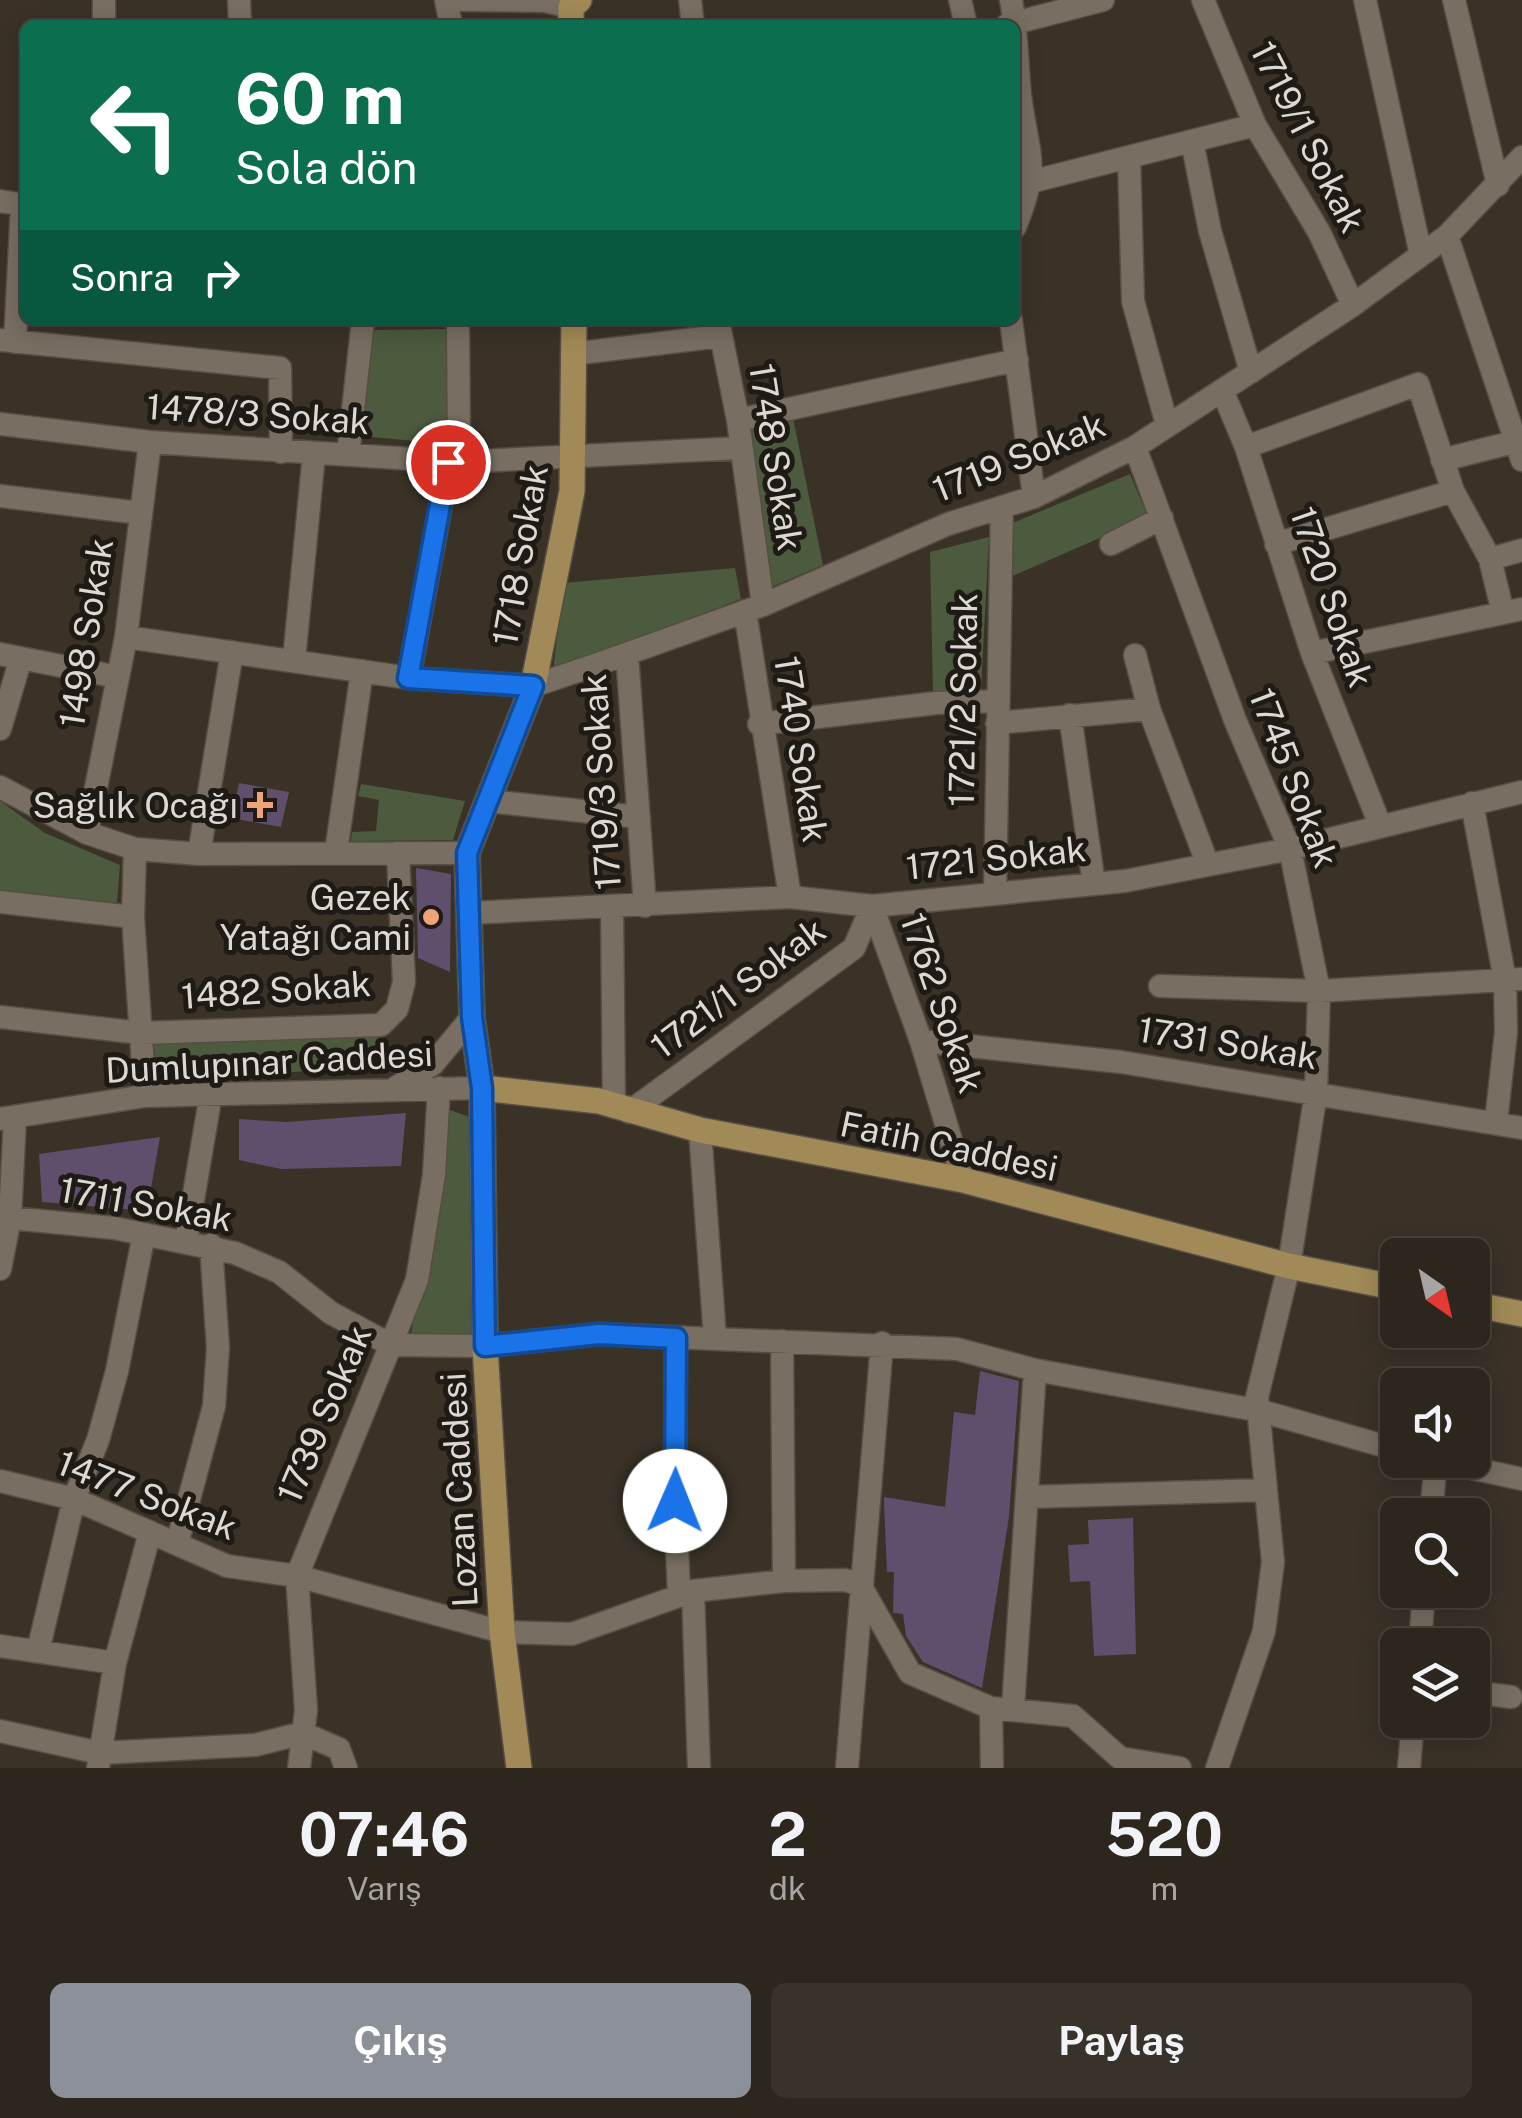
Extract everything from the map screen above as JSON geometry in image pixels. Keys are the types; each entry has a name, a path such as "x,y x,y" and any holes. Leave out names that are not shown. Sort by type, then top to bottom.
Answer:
{"main road":[{"name":"1718 Sokak","path":"482,1088 472,1017 467,853 533,686 572,491 574,325"},
{"name":"Fatih Caddesi","path":"482,1088 622,1110 700,1130 963,1180 1289,1266 1380,1284"},
{"name":"Lozan Caddesi","path":"482,1088 485,1346 502,1632 519,1768"},
{"path":"1490,1308 1522,1314"}],"street":[{"path":"464,0 545,1 573,8"},
{"path":"1011,16 1103,0"},
{"name":"1719/1 Sokak","path":"1203,0 1255,125 1319,232 1353,305"},
{"path":"1365,0 1421,255"},
{"path":"1454,0 1498,185"},
{"path":"1020,98 1033,156 1020,212"},
{"path":"1030,182 1255,125"},
{"path":"1192,141 1210,230 1250,372"},
{"name":"1719 Sokak","path":"533,686 754,608 948,524 1034,497 1134,447 1353,305 1447,236 1522,156"},
{"path":"1129,157 1133,301 1168,426"},
{"path":"16,204 7,341 280,368 298,453 287,659"},
{"path":"1442,460 1520,447 1447,236"},
{"path":"348,455 361,325"},
{"path":"408,678 454,462 458,325"},
{"path":"1012,325 1034,497"},
{"path":"572,354 720,328"},
{"name":"1748 Sokak","path":"720,328 738,420 754,608"},
{"path":"738,420 1017,360"},
{"path":"1246,447 1418,384 1453,492 1513,611 1312,652"},
{"name":"1720 Sokak","path":"1222,390 1246,447 1312,652 1380,825"},
{"name":"1478/3 Sokak","path":"0,424 150,442 454,462 740,448"},
{"name":"1498 Sokak","path":"87,833 126,638 150,442"},
{"name":"1745 Sokak","path":"1134,447 1234,720 1290,848 1320,990 1316,1092 1289,1266 1257,1396 1273,1562 1264,1631 1217,1768"},
{"path":"1276,544 1453,492"},
{"path":"0,496 140,513"},
{"name":"1721/2 Sokak","path":"994,894 1002,507"},
{"path":"1111,544 1162,518"},
{"path":"1490,559 1522,550"},
{"name":"1740 Sokak","path":"754,608 759,724 790,898"},
{"path":"126,638 408,678 533,686"},
{"path":"200,854 232,652"},
{"name":"1719/3 Sokak","path":"628,654 645,906"},
{"path":"1135,655 1149,708 1208,864"},
{"path":"0,729 11,656 118,677"},
{"path":"336,852 362,670"},
{"path":"759,724 936,703 997,712 1070,715 1149,708"},
{"path":"1070,715 1094,884"},
{"path":"0,787 87,833 135,849 200,854 467,853"},
{"name":"1721 Sokak","path":"468,913 790,898 872,906 1094,884 1290,848 1522,792"},
{"path":"488,800 639,817"},
{"path":"1472,804 1513,980 1514,1033 1496,1122"},
{"path":"135,849 134,916 145,1096"},
{"name":"1482 Sokak","path":"0,1017 141,1033 381,1024 397,1010 404,982 398,852"},
{"path":"0,902 134,916"},
{"name":"1762 Sokak","path":"872,906 921,1041 963,1180"},
{"name":"1721/1 Sokak","path":"622,1110 854,948 872,906"},
{"name":"1719/3 Sokak","path":"612,908 622,1110"},
{"path":"1160,986 1320,990 1513,980"},
{"path":"392,1090 433,1064 472,1017"},
{"name":"1731 Sokak","path":"921,1041 1121,1062 1522,1128"},
{"name":"1739 Sokak","path":"299,1768 306,1710 297,1576 342,1456 418,1280 434,1175 438,1088"},
{"name":"Dumlupınar Caddesi","path":"8,1118 145,1096 482,1088"},
{"path":"186,1241 211,1094"},
{"path":"0,1269 5,1233 8,1118"},
{"path":"700,1130 715,1338"},
{"name":"1711 Sokak","path":"5,1233 144,1234 210,1246 278,1272 330,1313 391,1345 485,1346 599,1334 957,1349 1036,1370 1261,1411 1380,1445"},
{"path":"38,1651 74,1498 98,1440 117,1371 144,1234"},
{"path":"176,1544 214,1406 218,1348 210,1246"},
{"path":"676,1338 686,1592 699,1768"},
{"path":"782,1341 784,1580"},
{"path":"847,1768 882,1343"},
{"path":"992,1768 1027,1497 1036,1370"},
{"path":"1490,1472 1522,1479"},
{"name":"1477 Sokak","path":"0,1481 74,1498 227,1566 297,1576 502,1632 572,1634 686,1592 784,1580 845,1580 860,1585"},
{"path":"1027,1497 1265,1490"},
{"path":"99,1760 114,1663 150,1532"},
{"path":"860,1585 910,1673 1002,1708 1073,1716 1120,1758 1180,1768"},
{"path":"0,1646 114,1663"},
{"path":"1490,1694 1511,1697"},
{"path":"0,1731 99,1760 255,1745 304,1733 339,1749 346,1768"},
{"path":"1409,1768 1412,1738"}],"green space":[{"path":"446,329 448,444 360,436 371,330"},
{"path":"791,408 823,565 769,588 745,426"},
{"path":"1130,474 1148,517 1010,577 1010,524"},
{"path":"989,537 981,689 933,695 930,552"},
{"path":"735,568 741,599 553,672 563,583"},
{"path":"361,784 465,801 453,840 351,841 352,832 376,831 379,800 358,796"},
{"path":"0,801 45,833 120,865 117,903 0,890"},
{"path":"384,1036 381,1063 159,1086 153,1040"},
{"path":"450,1110 470,1117 471,1336 411,1334"}],"building":[{"name":"Sağlık Ocağı","path":"239,783 289,792 281,827 231,818"},
{"name":"Gezek Yatağı Cami","path":"416,868 451,874 450,972 418,958"},
{"path":"406,1113 401,1166 281,1169 239,1160 239,1119 286,1122"},
{"path":"160,1137 147,1211 42,1202 39,1154"},
{"path":"980,1371 1019,1381 1009,1517 982,1688 923,1662 906,1636 903,1614 893,1613 894,1572 887,1572 884,1503 884,1497 945,1507 954,1412 975,1415"},
{"path":"1133,1518 1136,1654 1094,1656 1090,1581 1070,1582 1068,1545 1089,1544 1088,1520"}],"place":[{"name":"Sağlık Ocağı","path":"260,805"},
{"name":"Gezek Yatağı Cami","path":"431,917"}],"route":[{"path":"448,462 408,678 533,686 467,853 472,1017 482,1088 485,1346 599,1334 676,1338 675,1501"}]}
